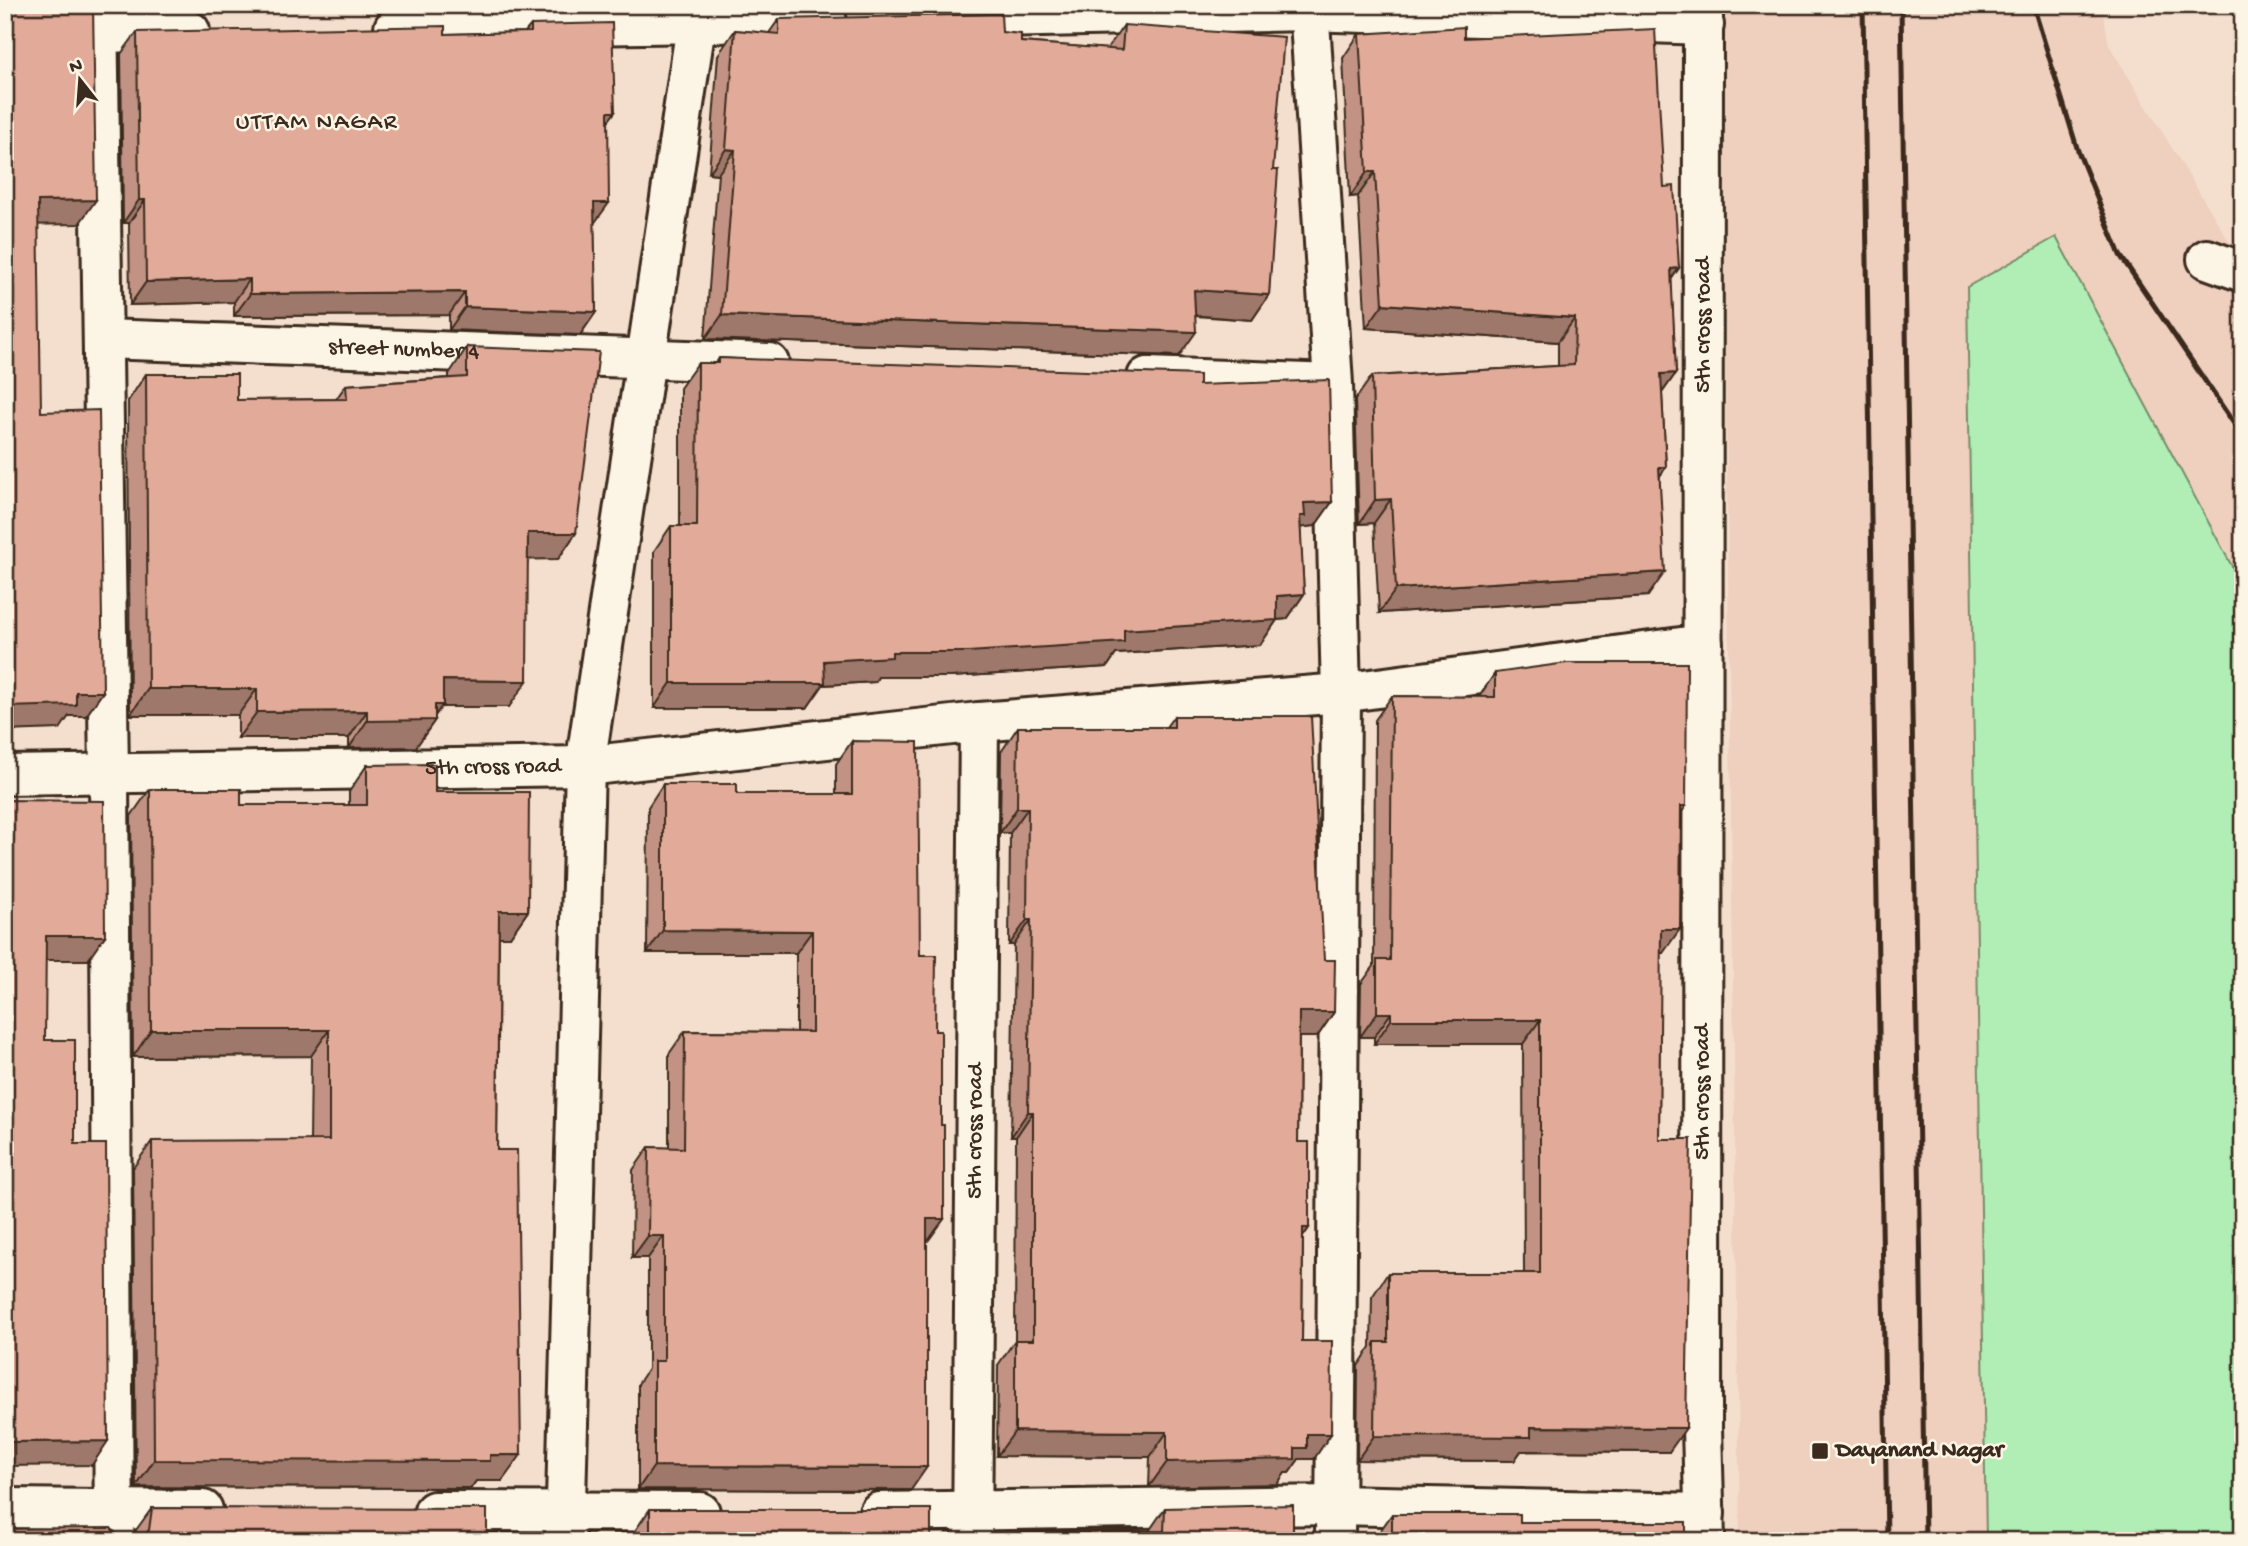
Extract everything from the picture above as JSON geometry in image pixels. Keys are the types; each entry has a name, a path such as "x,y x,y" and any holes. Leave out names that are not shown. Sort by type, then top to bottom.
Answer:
{"street":[{"path":"1309,8 1333,384 1341,693 1334,1523"},
{"path":"918,19 1055,11 1309,8 1704,15"},
{"path":"565,1526 585,766 698,15"},
{"path":"356,28 491,16 698,15 862,20"},
{"name":"5th cross road","path":"1704,15 1702,1428 1705,1527"},
{"path":"114,1525 109,774 99,19 220,31"},
{"path":"2207,259 2243,272"},
{"name":"street number 4","path":"103,339 797,364"},
{"path":"1113,376 1333,384"},
{"name":"5th cross road","path":"5,775 585,766 979,722 1341,693 1703,644"},
{"name":"5th cross road","path":"972,1527 979,722"},
{"path":"5,1508 114,1525 237,1510"},
{"path":"402,1511 565,1526 734,1512"},
{"path":"845,1512 972,1527 1334,1523 1705,1527"}],"shaded area":[{"path":"1721,5 2102,5 2109,45 2243,264 2243,587 2177,465 1967,287 1986,1541 1740,1541"}],"green space":[{"path":"2056,237 2243,587 2243,1541 1986,1541 1967,287"}],"building":[{"path":"5,5 93,5 96,200 38,201 41,412 99,410 103,692 76,692 76,705 5,707"},
{"path":"1001,14 1002,32 1021,34 1021,42 1122,50 1124,25 1284,37 1273,170 1278,170 1269,295 1194,290 1196,332 722,315 735,150 726,149 735,30 779,34 779,19"},
{"path":"612,23 615,112 608,112 609,203 594,203 596,312 465,307 465,292 250,294 250,279 146,282 145,200 139,200 137,32 445,26 445,34 531,32 531,25"},
{"path":"1464,27 1464,38 1655,29 1664,187 1674,186 1679,268 1671,269 1676,373 1661,374 1666,467 1659,467 1665,572 1396,589 1391,499 1375,500 1372,376 1574,365 1575,318 1383,304 1375,172 1367,172 1359,34"},
{"path":"467,347 599,352 576,533 528,533 527,681 443,680 443,705 435,705 435,720 367,721 367,711 257,712 257,689 148,689 146,374 237,374 237,400 347,399 346,385 467,377"},
{"path":"719,358 1199,375 1199,385 1329,380 1332,502 1304,503 1305,516 1300,516 1304,594 1277,596 1277,620 1124,630 1124,642 968,652 892,652 892,657 824,661 825,683 671,683 671,526 697,526 698,363 719,363"},
{"path":"1567,663 1687,663 1686,806 1681,806 1680,929 1661,929 1659,1139 1691,1139 1686,1428 1531,1427 1531,1437 1374,1436 1375,1342 1388,1342 1388,1273 1540,1273 1540,1020 1391,1020 1391,1013 1377,1013 1377,960 1390,960 1392,696 1495,697 1495,673"},
{"path":"1174,716 1311,716 1324,960 1335,960 1334,1012 1299,1012 1298,1142 1309,1142 1309,1228 1303,1228 1302,1341 1332,1341 1331,1434 1307,1434 1307,1448 1295,1448 1295,1459 1167,1462 1167,1432 1015,1431 1015,1340 1033,1340 1033,1112 1028,1112 1031,920 1027,920 1028,808 1017,808 1018,727 1174,727"},
{"path":"852,741 918,742 920,955 936,955 935,1031 941,1031 941,1125 944,1125 944,1219 927,1219 927,1467 654,1466 654,1361 664,1361 664,1236 648,1236 649,1147 684,1148 685,1031 812,1032 812,931 663,930 663,784 737,784 737,794 852,794"},
{"path":"435,764 435,792 529,792 528,911 499,911 497,1150 517,1150 521,1455 490,1455 490,1461 154,1460 152,1141 329,1140 329,1030 151,1030 150,789 241,789 241,805 367,805 367,765"},
{"path":"5,800 104,801 105,936 46,936 45,1040 75,1040 75,1144 106,1144 108,1441 5,1442"},
{"path":"1293,1505 1293,1541 1021,1541 1021,1532 1164,1531 1165,1508"},
{"path":"152,1508 487,1509 487,1541 5,1541 5,1529 111,1528 119,1537 131,1540 142,1537 149,1530"},
{"path":"650,1509 931,1509 931,1541 650,1541"},
{"path":"1392,1514 1520,1514 1520,1522 1686,1522 1686,1541 1392,1541"}],"railway":[{"path":"1863,5 1887,1541"},
{"path":"1901,5 1925,1541"},
{"path":"2033,5 2078,151 2120,255 2243,437"}],"place":[{"name":"Dayanand Nagar","path":"1820,1451"}],"district":[{"name":"UTTAM NAGAR","path":"317,123"}]}
